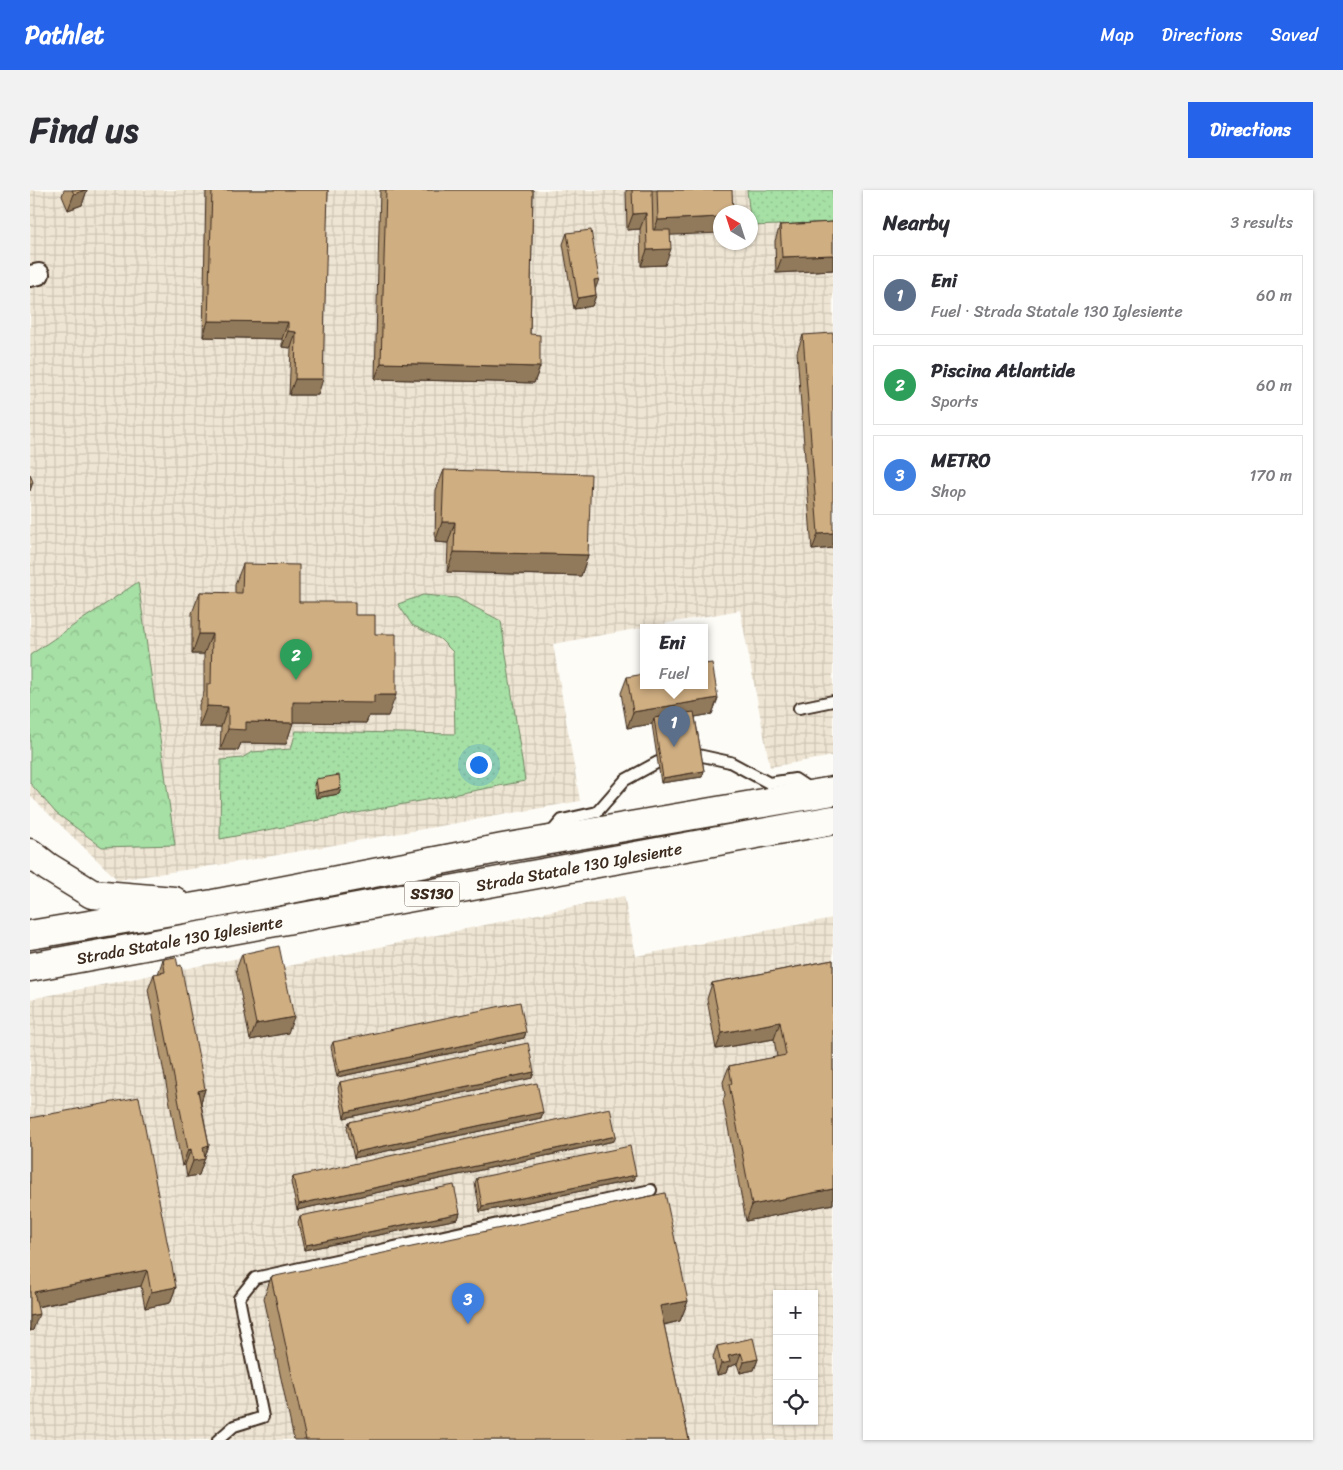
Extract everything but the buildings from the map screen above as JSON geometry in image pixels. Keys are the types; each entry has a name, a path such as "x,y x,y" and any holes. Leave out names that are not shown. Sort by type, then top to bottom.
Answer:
{"highway":[{"name":"Strada Statale 130 Iglesiente","path":"30,935 212,904 544,841 825,793"},
{"name":"Strada Statale 130 Iglesiente","path":"30,967 833,820"},
{"path":"30,853 48,867 92,894 212,904"}],"lane":[{"path":"799,708 833,701"},
{"path":"698,755 730,762 769,783 795,779 825,793"},
{"path":"544,841 562,820 597,812 625,780 658,762"},
{"path":"218,1440 234,1426 263,1417 239,1298 255,1278 651,1190"}],"shaded area":[{"path":"30,190 833,190 833,756 770,767 740,610 663,624 640,624 640,628 553,644 580,801 244,861 118,880 30,796"},
{"path":"624,896 636,956 833,918 833,1440 30,1440 30,999 275,951 279,968"}],"green space":[{"path":"747,190 833,190 833,223 758,226 758,205 749,205"},
{"path":"138,582 175,845 102,847 56,813 30,783 30,655"},
{"path":"423,595 457,598 501,621 525,781 220,839 221,760 242,758 252,752 291,749 296,731 455,734 453,652 440,639 412,625 398,604"}],"place":[{"name":"Piscina Atlantide","path":"296,680"},
{"name":"Eni","path":"674,747"},
{"name":"METRO","path":"468,1324"}]}
